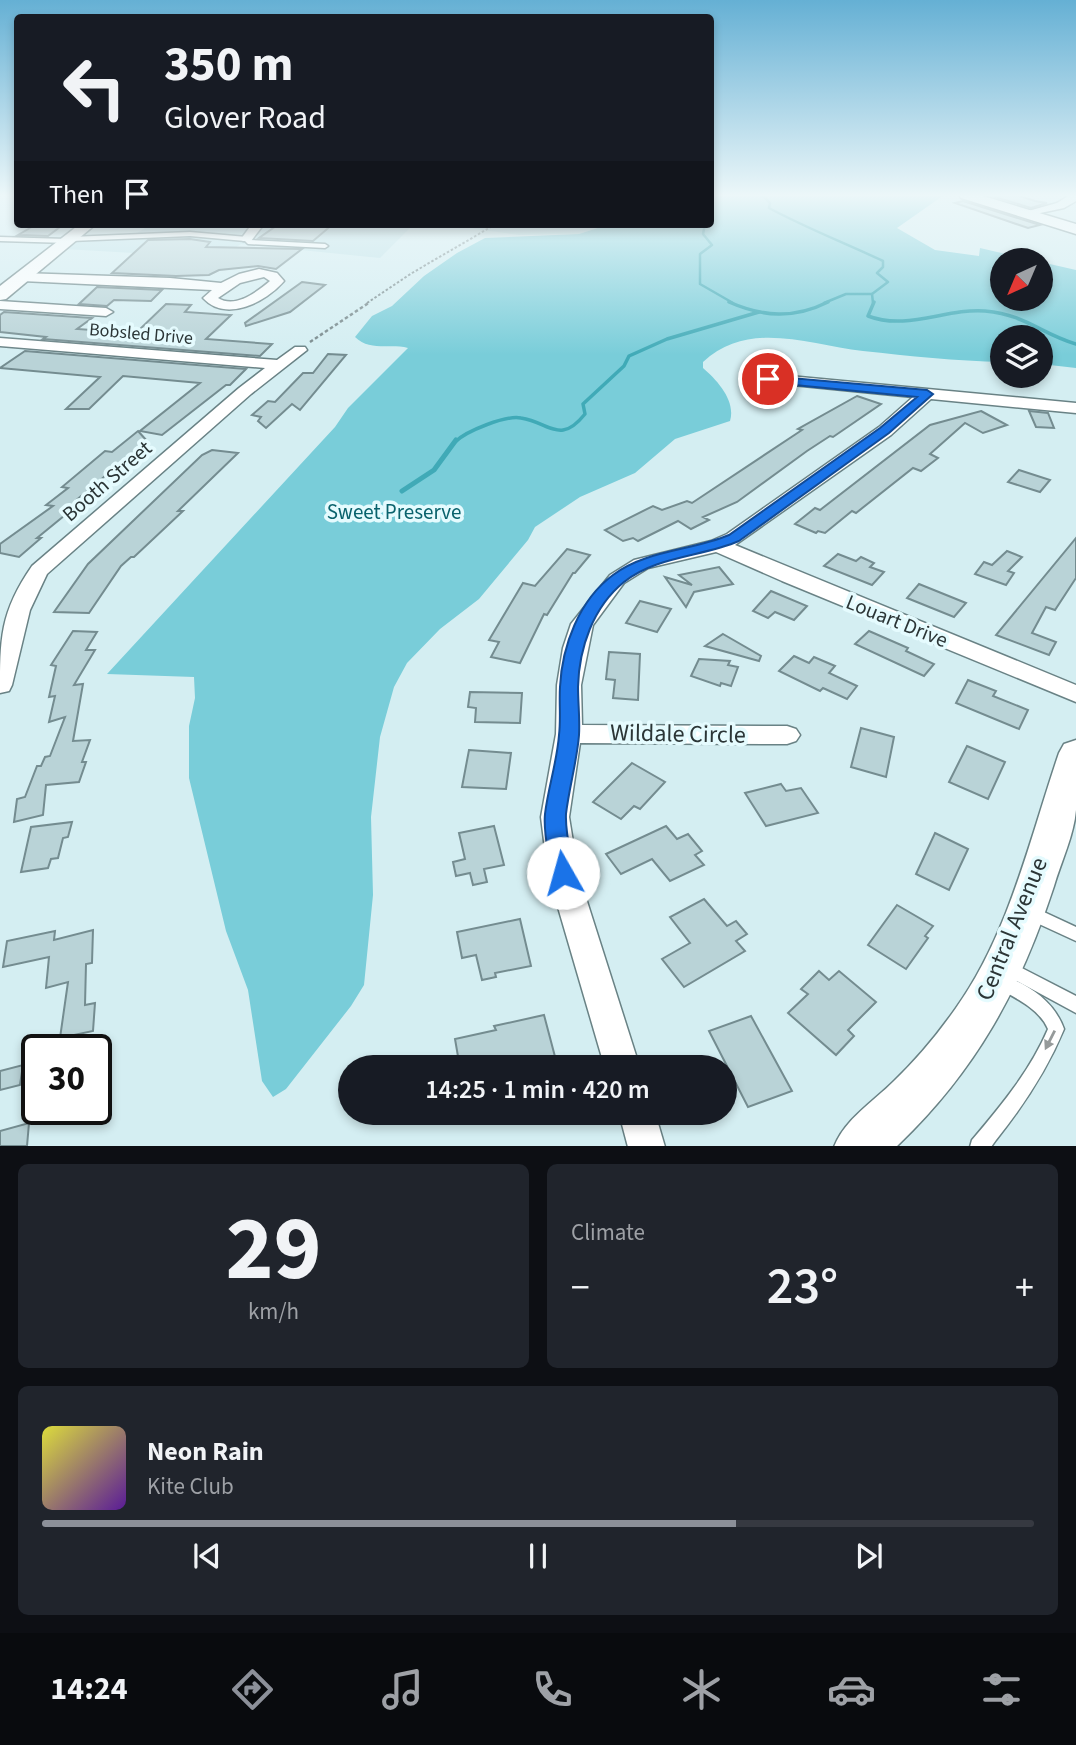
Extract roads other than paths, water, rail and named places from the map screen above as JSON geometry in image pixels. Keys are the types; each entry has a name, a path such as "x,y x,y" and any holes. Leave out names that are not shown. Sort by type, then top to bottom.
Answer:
{"main road":[{"path":"0,295 58,248"},
{"name":"Central Avenue","path":"858,1146 889,1120 936,1070 976,1017 1000,972 1024,910 1076,753"}],"street":[{"path":"22,277 170,282 223,288"},
{"path":"0,305 106,312"},
{"name":"Bobsled Drive","path":"0,342 279,365"},
{"name":"Booth Street","path":"0,685 20,604 39,570 245,391 300,350"},
{"path":"768,379 1076,408"},
{"path":"619,1055 563,873 555,817 569,734 569,685 582,624 617,579 641,564 718,545 734,538 885,431 927,394"},
{"name":"Louart Drive","path":"718,545 1076,694"},
{"name":"Wildale Circle","path":"569,734 787,735"},
{"path":"641,1125 647,1146"}],"lane":[{"path":"1024,910 1076,934"},
{"path":"1000,972 1076,1005"},
{"path":"979,1146 1006,1114 1032,1075 1056,1029 1054,1021 1042,1008 1000,972"}],"waterway":[{"path":"707,248 700,254 700,284 733,303"},
{"path":"855,248 883,261 883,267 877,273 888,282 872,294"},
{"path":"824,303 846,294 872,294"},
{"path":"872,294 873,303"},
{"path":"729,302 754,311 778,314 803,311 828,302"},
{"path":"874,302 868,316 883,320 912,320 985,311 1012,316 1076,344"},
{"path":"455,442 486,425 514,418 555,430 569,428 585,414 583,404 624,366 629,356 667,339 759,312"},
{"path":"402,491 434,470 456,440"}],"park label":[{"name":"Sweet Preserve","path":"394,512"}]}
